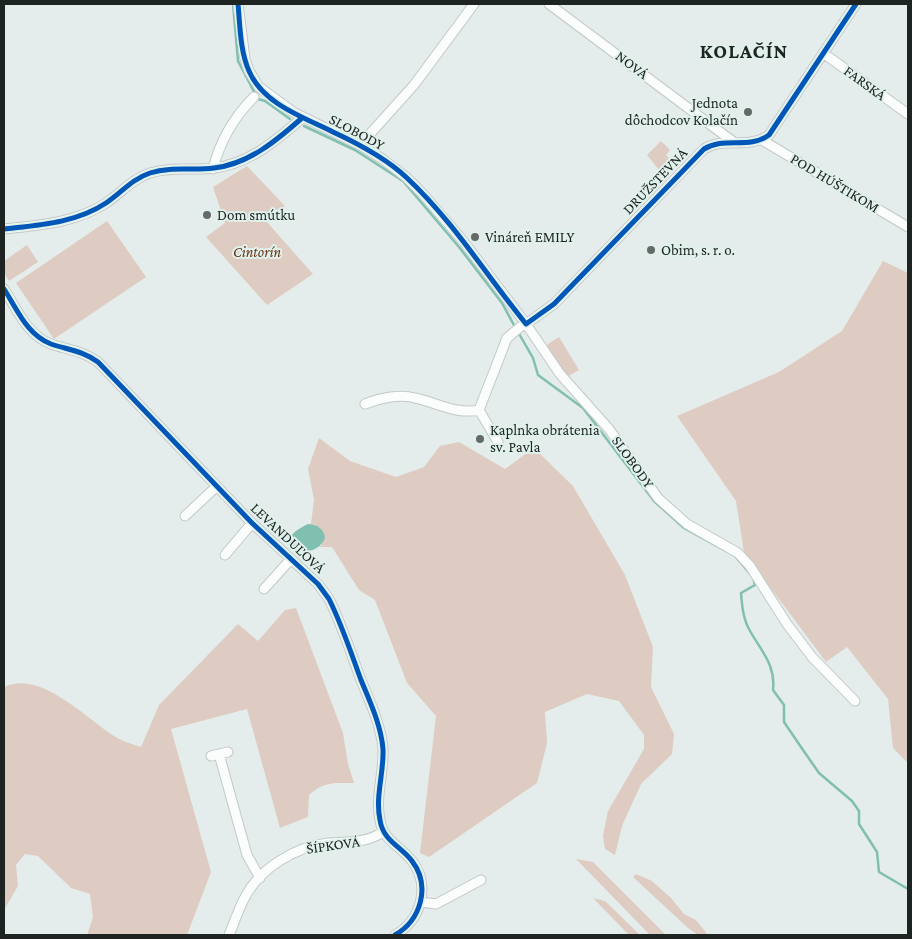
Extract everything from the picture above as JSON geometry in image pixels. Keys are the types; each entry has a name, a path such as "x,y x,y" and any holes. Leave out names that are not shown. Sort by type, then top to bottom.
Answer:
{"street":[{"name":"SLOBODY","path":"238,4 243,49 249,71 268,94 302,118 360,146 395,168 423,194 464,242 521,326 560,374 609,429 658,498 687,524 738,553 744,559 812,657 855,700"},
{"name":"SLOBODY","path":"360,146 414,85 474,4"},
{"name":"NOVÁ","path":"549,4 735,143"},
{"path":"714,128 712,145 746,144 762,140 774,129 822,53 856,4"},
{"name":"FARSKÁ","path":"822,53 908,114"},
{"path":"213,169 222,143 238,115 254,97"},
{"path":"4,229 61,221 90,212 106,203 137,179 148,174 173,168 213,169 262,151 302,118"},
{"name":"POD HÚŠTIKOM","path":"762,140 908,227"},
{"name":"DRUŽSTEVNÁ","path":"479,410 499,356 521,326 554,304 684,168 704,149 712,145"},
{"name":"LEVANDUĽOVÁ","path":"4,289 31,331 45,341 79,350 98,362 252,523 318,584 329,599 377,721 383,749 378,810 383,832"},
{"path":"365,404 376,400 406,397 459,411 479,410 498,442"},
{"path":"185,516 217,486"},
{"name":"LEVANDUĽOVÁ","path":"225,554 252,523"},
{"name":"LEVANDUĽOVÁ","path":"264,589 291,559"},
{"path":"219,754 247,855 260,878"},
{"path":"383,832 416,868 422,889 421,902 410,924 395,935"},
{"name":"ŠÍPKOVÁ","path":"230,935 244,899 260,878 278,861 304,848 328,843 364,841 383,832"},
{"path":"421,902 436,904 482,880"}],"green space":[{"path":"661,141 670,150 666,155 674,164 663,175 647,155"},
{"name":"Cintorín","path":"247,166 285,206 266,221 313,274 267,305 206,237 225,223 213,187"},
{"path":"107,221 146,277 54,339 16,283"},
{"path":"27,245 38,262 9,281 4,273 4,261"},
{"path":"883,261 908,273 908,763 893,748 888,699 847,647 826,662 744,552 736,501 677,416 779,372 842,331"},
{"path":"559,337 579,370 567,377 547,348 548,344"},
{"path":"319,438 350,461 396,477 424,467 440,446 459,442 505,469 534,448 573,486 625,575 653,647 651,687 674,734 672,754 641,784 622,826 615,855 605,849 603,836 608,811 644,749 644,735 619,701 587,694 545,712 547,743 537,783 429,857 420,853 436,716 407,683 375,600 359,590 332,547 319,547 322,545 316,525 311,524 314,500 308,469"},
{"path":"296,608 343,733 348,764 354,783 330,784 314,790 309,795 308,817 280,828 247,709 171,729 211,872 187,935 87,935 93,917 90,894 71,888 38,856 25,854 16,865 18,886 4,910 4,687 18,683 48,690 119,739 141,747 159,705 238,624 258,641 285,610"},
{"path":"576,859 593,862 666,935 650,935"},
{"path":"636,874 652,881 671,898 684,914 696,920 708,935 698,935 688,928 633,877"},
{"path":"593,898 605,901 640,935 629,935"}],"shaded area":[{"path":"308,524 317,526 322,530 325,538 322,543 315,549 306,551 291,548 288,544 293,534"}],"waterway":[{"path":"233,4 238,61 258,99 265,101 290,119"},
{"path":"304,126 355,150 403,181 459,247 502,303 515,327"},
{"path":"518,332 533,358 538,375 583,408 654,501 684,528 726,551"},
{"path":"735,556 753,577 755,585 741,593 742,607 747,625 770,665 773,690 784,705 784,722 819,773 852,801 859,811 859,824 877,852 879,872 908,889"}],"cycle path":[{"path":"238,4 244,55 255,82 274,101 285,108 362,147 381,158 407,178 440,212 526,324 554,304 704,149 720,143 753,142 769,135 856,4"},
{"path":"4,229 57,222 82,215 106,203 132,182 150,173 166,170 206,169 239,162 262,150 302,118"},
{"path":"4,289 23,321 35,334 51,344 81,353 98,362 252,523 318,584 329,599 380,731 383,758 378,803 382,827 389,838 412,861 421,881 422,891 417,912 404,929 395,935"}],"place":[{"name":"Jednota dôchodcov Kolačín","path":"748,112"},
{"name":"Dom smútku","path":"207,215"},
{"name":"Vináreň EMILY","path":"475,237"},
{"name":"Obim, s. r. o.","path":"651,250"},
{"name":"Kaplnka obrátenia sv. Pavla","path":"480,439"}],"district":[{"name":"KOLAČÍN","path":"744,51"}]}
